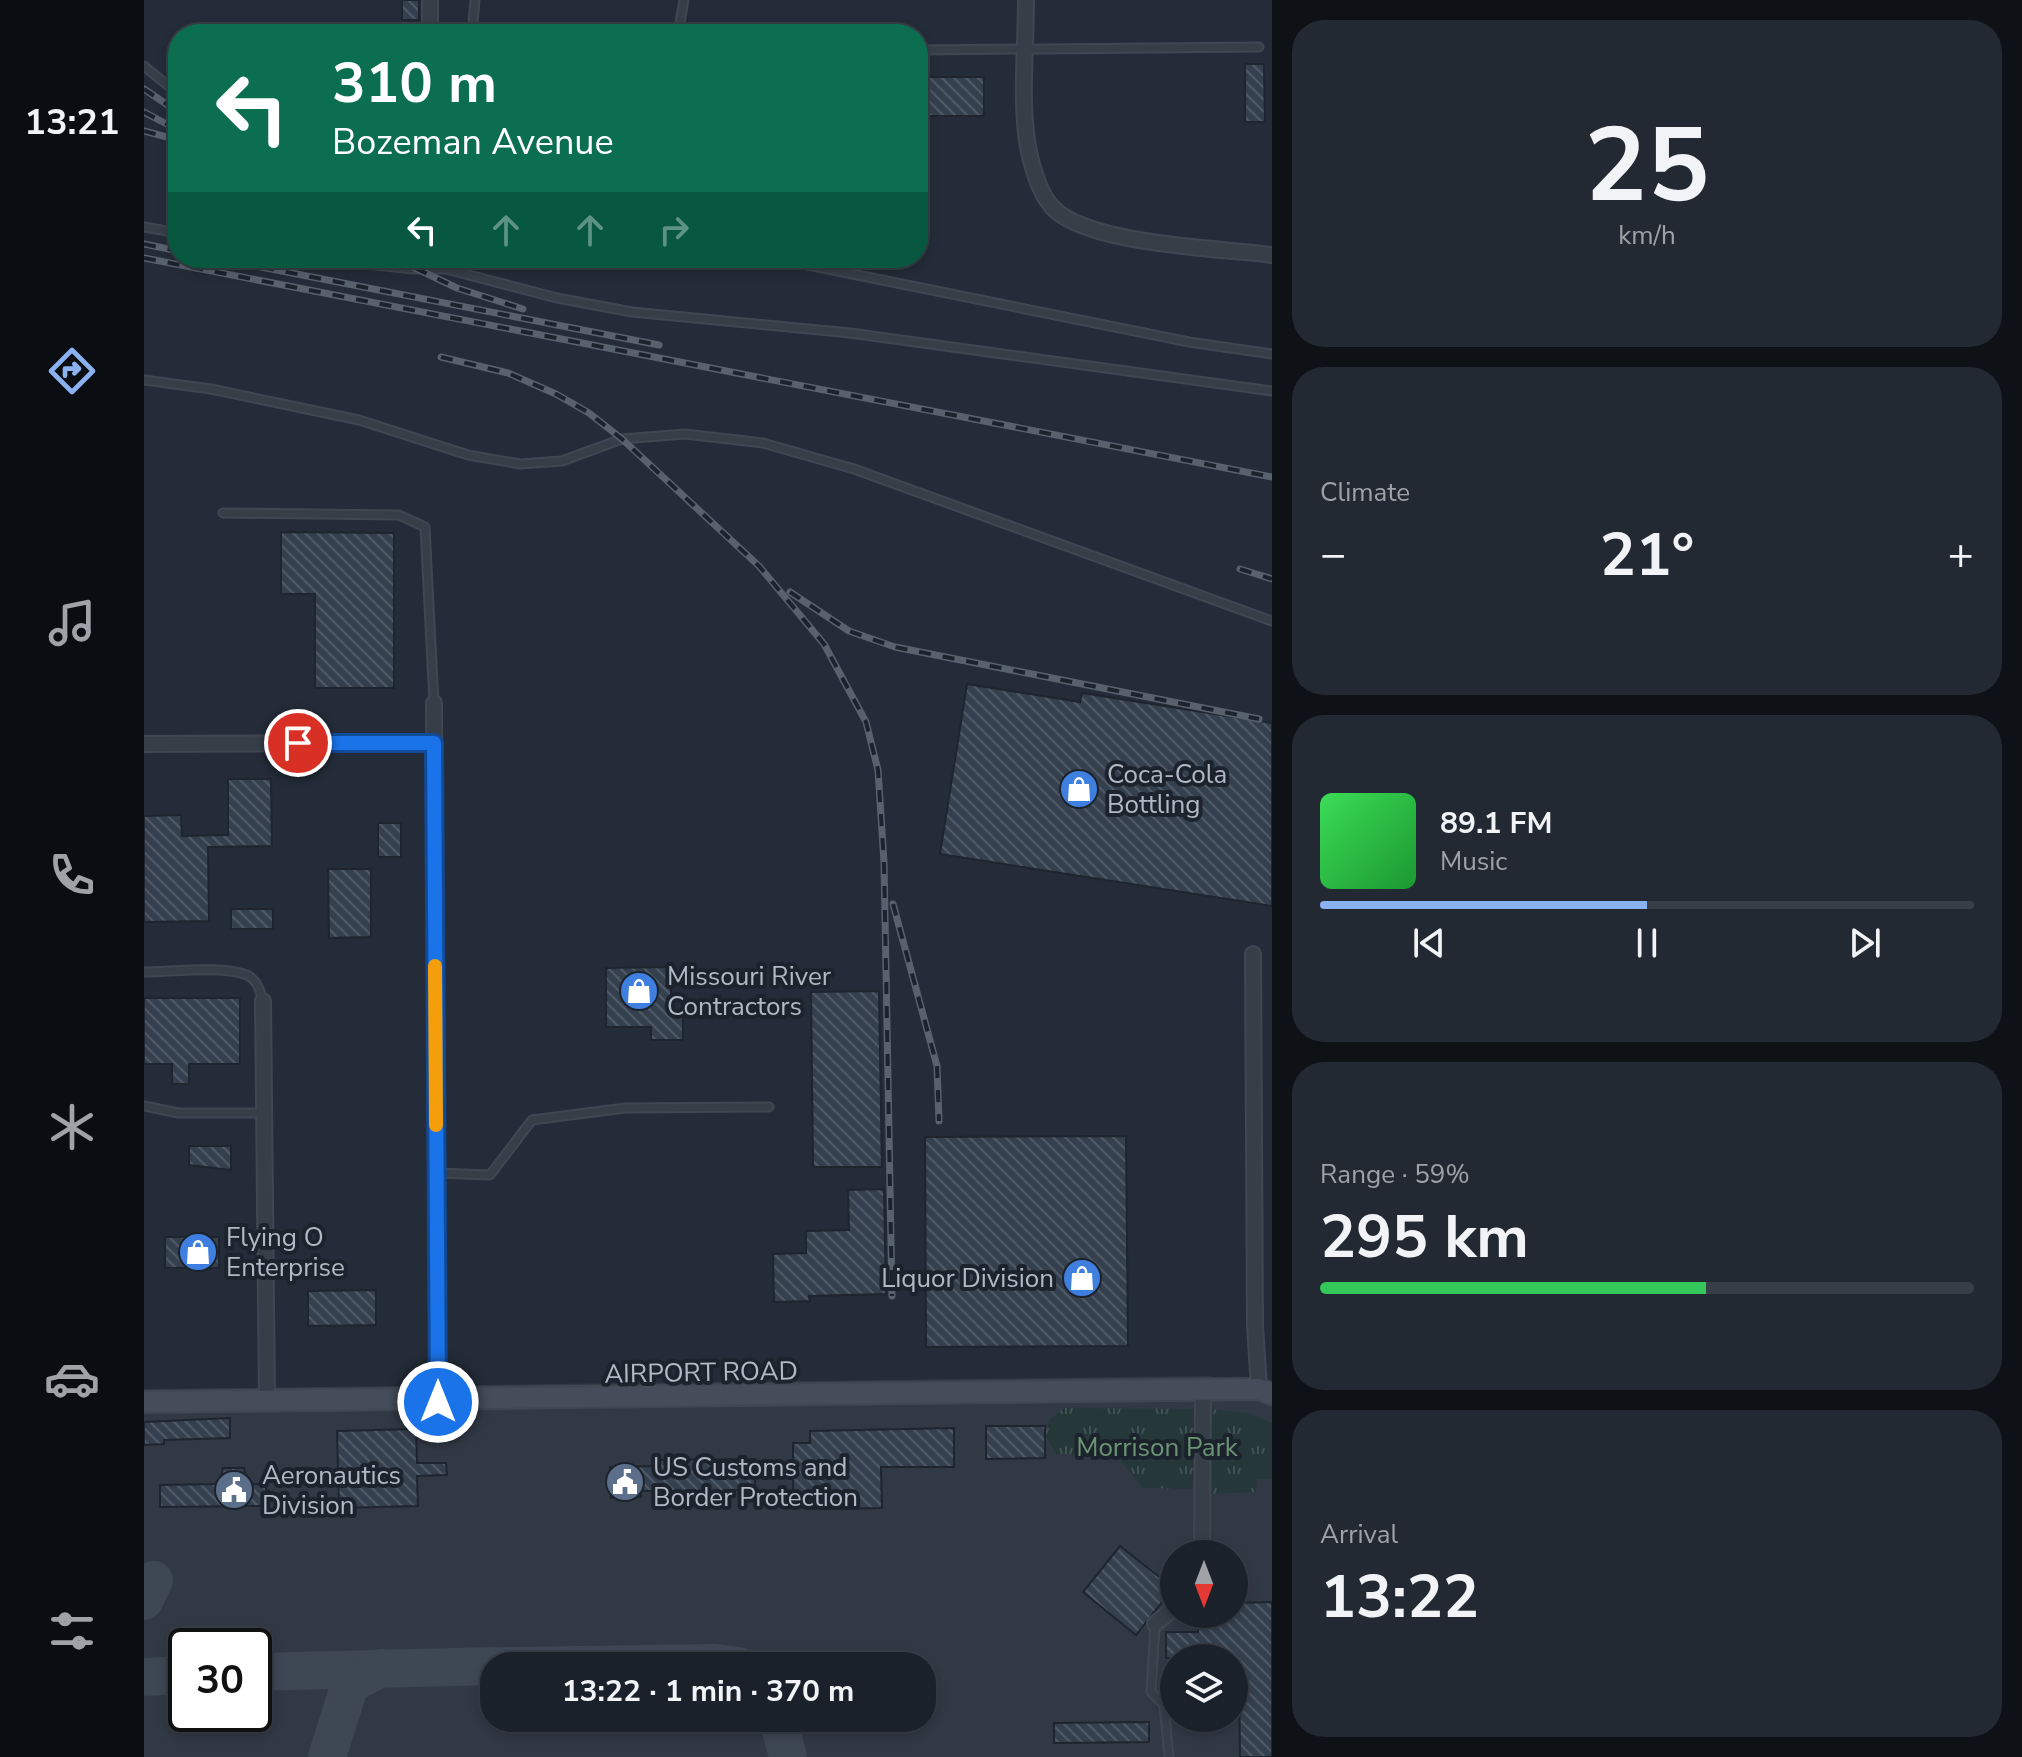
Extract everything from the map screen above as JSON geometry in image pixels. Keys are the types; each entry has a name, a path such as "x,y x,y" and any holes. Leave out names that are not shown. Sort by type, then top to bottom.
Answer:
{"street":[{"path":"430,0 430,24"},
{"path":"1026,0 1028,144 1035,177 1051,206 1066,219 1102,234 1272,255"},
{"path":"434,703 438,1402"},
{"path":"144,744 434,743"},
{"name":"AIRPORT ROAD","path":"144,1402 438,1402 1266,1391 1255,1325 1253,954"},
{"path":"263,1001 267,1402"},
{"path":"1202,1540 1203,1390"},
{"path":"1155,1624 1160,1620"}],"lane":[{"path":"473,24 475,0"},
{"path":"680,24 684,0"},
{"path":"928,50 1259,47"},
{"path":"144,66 168,86"},
{"path":"144,227 168,231"},
{"path":"412,268 462,273 557,298 632,312 850,333 1272,391"},
{"path":"462,268 462,273"},
{"path":"823,268 1189,342 1272,353"},
{"path":"144,380 211,389 359,420 468,455 520,464 562,461 622,439 685,434 763,443 854,469 1272,621"},
{"path":"223,513 399,515 425,527 434,703"},
{"path":"144,972 233,972 249,976 260,987 263,1001"},
{"path":"144,1106 178,1113 264,1113"},
{"path":"437,1173 490,1175 532,1120 625,1108 769,1107"},
{"path":"1155,1624 1151,1692 1164,1705 1169,1757"}],"shaded area":[{"path":"1209,1376 1272,1385 1272,1757 144,1757 144,1389"}],"green space":[{"name":"Morrison Park","path":"1064,1408 1195,1409 1196,1489 1143,1488 1115,1454 1056,1454 1045,1435 1049,1420"},
{"path":"1211,1409 1249,1413 1272,1423 1272,1479 1257,1479 1256,1492 1210,1494"}],"building":[{"path":"402,0 419,0 419,20 402,20"},
{"path":"1245,64 1264,64 1265,122 1245,122"},
{"path":"928,77 984,77 984,116 928,116"},
{"path":"281,532 394,533 394,688 315,688 315,594 281,594"},
{"path":"967,684 1080,702 1082,693 1272,723 1272,906 940,854"},
{"path":"228,779 271,779 272,846 208,847 209,921 144,922 144,816 181,815 182,836 228,835"},
{"path":"378,823 401,823 401,857 378,857"},
{"path":"328,869 371,869 371,937 329,938"},
{"path":"231,909 273,909 273,929 231,929"},
{"path":"671,967 671,1013 683,1013 683,1040 651,1040 651,1027 606,1027 606,968"},
{"path":"879,991 882,1167 813,1167 811,992"},
{"path":"144,998 240,998 240,1064 189,1064 189,1084 172,1084 172,1064 144,1064"},
{"path":"1126,1136 1128,1346 926,1347 925,1137"},
{"path":"189,1146 231,1146 231,1170 189,1165"},
{"path":"884,1189 886,1294 809,1296 810,1301 774,1302 773,1254 806,1253 806,1231 849,1230 848,1190"},
{"path":"165,1237 219,1237 219,1268 165,1268"},
{"path":"376,1290 376,1325 308,1326 308,1291"},
{"path":"230,1418 230,1438 164,1440 164,1444 144,1445 144,1422"},
{"path":"986,1426 1045,1426 1045,1458 986,1459"},
{"path":"954,1428 954,1467 881,1467 882,1508 813,1509 813,1498 793,1499 793,1443 810,1443 810,1431"},
{"path":"416,1429 417,1463 446,1463 447,1475 417,1476 418,1506 339,1508 337,1431"},
{"path":"755,1459 755,1490 728,1490 728,1500 715,1500 715,1491 641,1491 641,1497 611,1498 610,1467 658,1466 658,1460"},
{"path":"223,1468 244,1468 248,1484 266,1484 266,1490 295,1501 264,1501 265,1506 160,1507 160,1485 220,1484"},
{"path":"1120,1546 1160,1578 1160,1605 1136,1635 1083,1592"},
{"path":"1272,1602 1272,1757 1240,1757 1240,1732 1248,1732 1248,1644 1166,1644 1166,1632 1198,1632 1198,1628 1248,1628 1248,1603"},
{"path":"1149,1722 1149,1742 1054,1743 1054,1723"}],"taxiway":[{"path":"144,1601 154,1580"},
{"path":"272,1672 480,1666"},
{"path":"327,1757 350,1684 382,1668"},
{"path":"144,1677 168,1676"},
{"path":"782,1732 788,1757"}],"railway":[{"path":"144,89 168,105"},
{"path":"144,112 168,125"},
{"path":"144,131 168,137"},
{"path":"144,244 168,249"},
{"path":"144,258 168,263"},
{"path":"196,268 1272,477"},
{"path":"266,268 659,345"},
{"path":"415,268 457,288 523,309"},
{"path":"441,357 508,373 556,394 589,413 622,439 759,566 824,644 866,722 878,770 884,862 892,1296"},
{"path":"1240,569 1272,579"},
{"path":"790,592 849,631 895,647 1259,719"},
{"path":"893,904 937,1066 939,1121"}],"slow traffic":[{"path":"435,966 436,1125"}],"place":[{"name":"Coca-Cola Bottling","path":"1079,789"},
{"name":"Missouri River Contractors","path":"639,991"},
{"name":"Flying O Enterprise","path":"198,1252"},
{"name":"Liquor Division","path":"1082,1278"},
{"name":"US Customs and Border Protection","path":"625,1482"},
{"name":"Aeronautics Division","path":"234,1490"}],"route":[{"path":"298,743 434,743 438,1402"}]}
